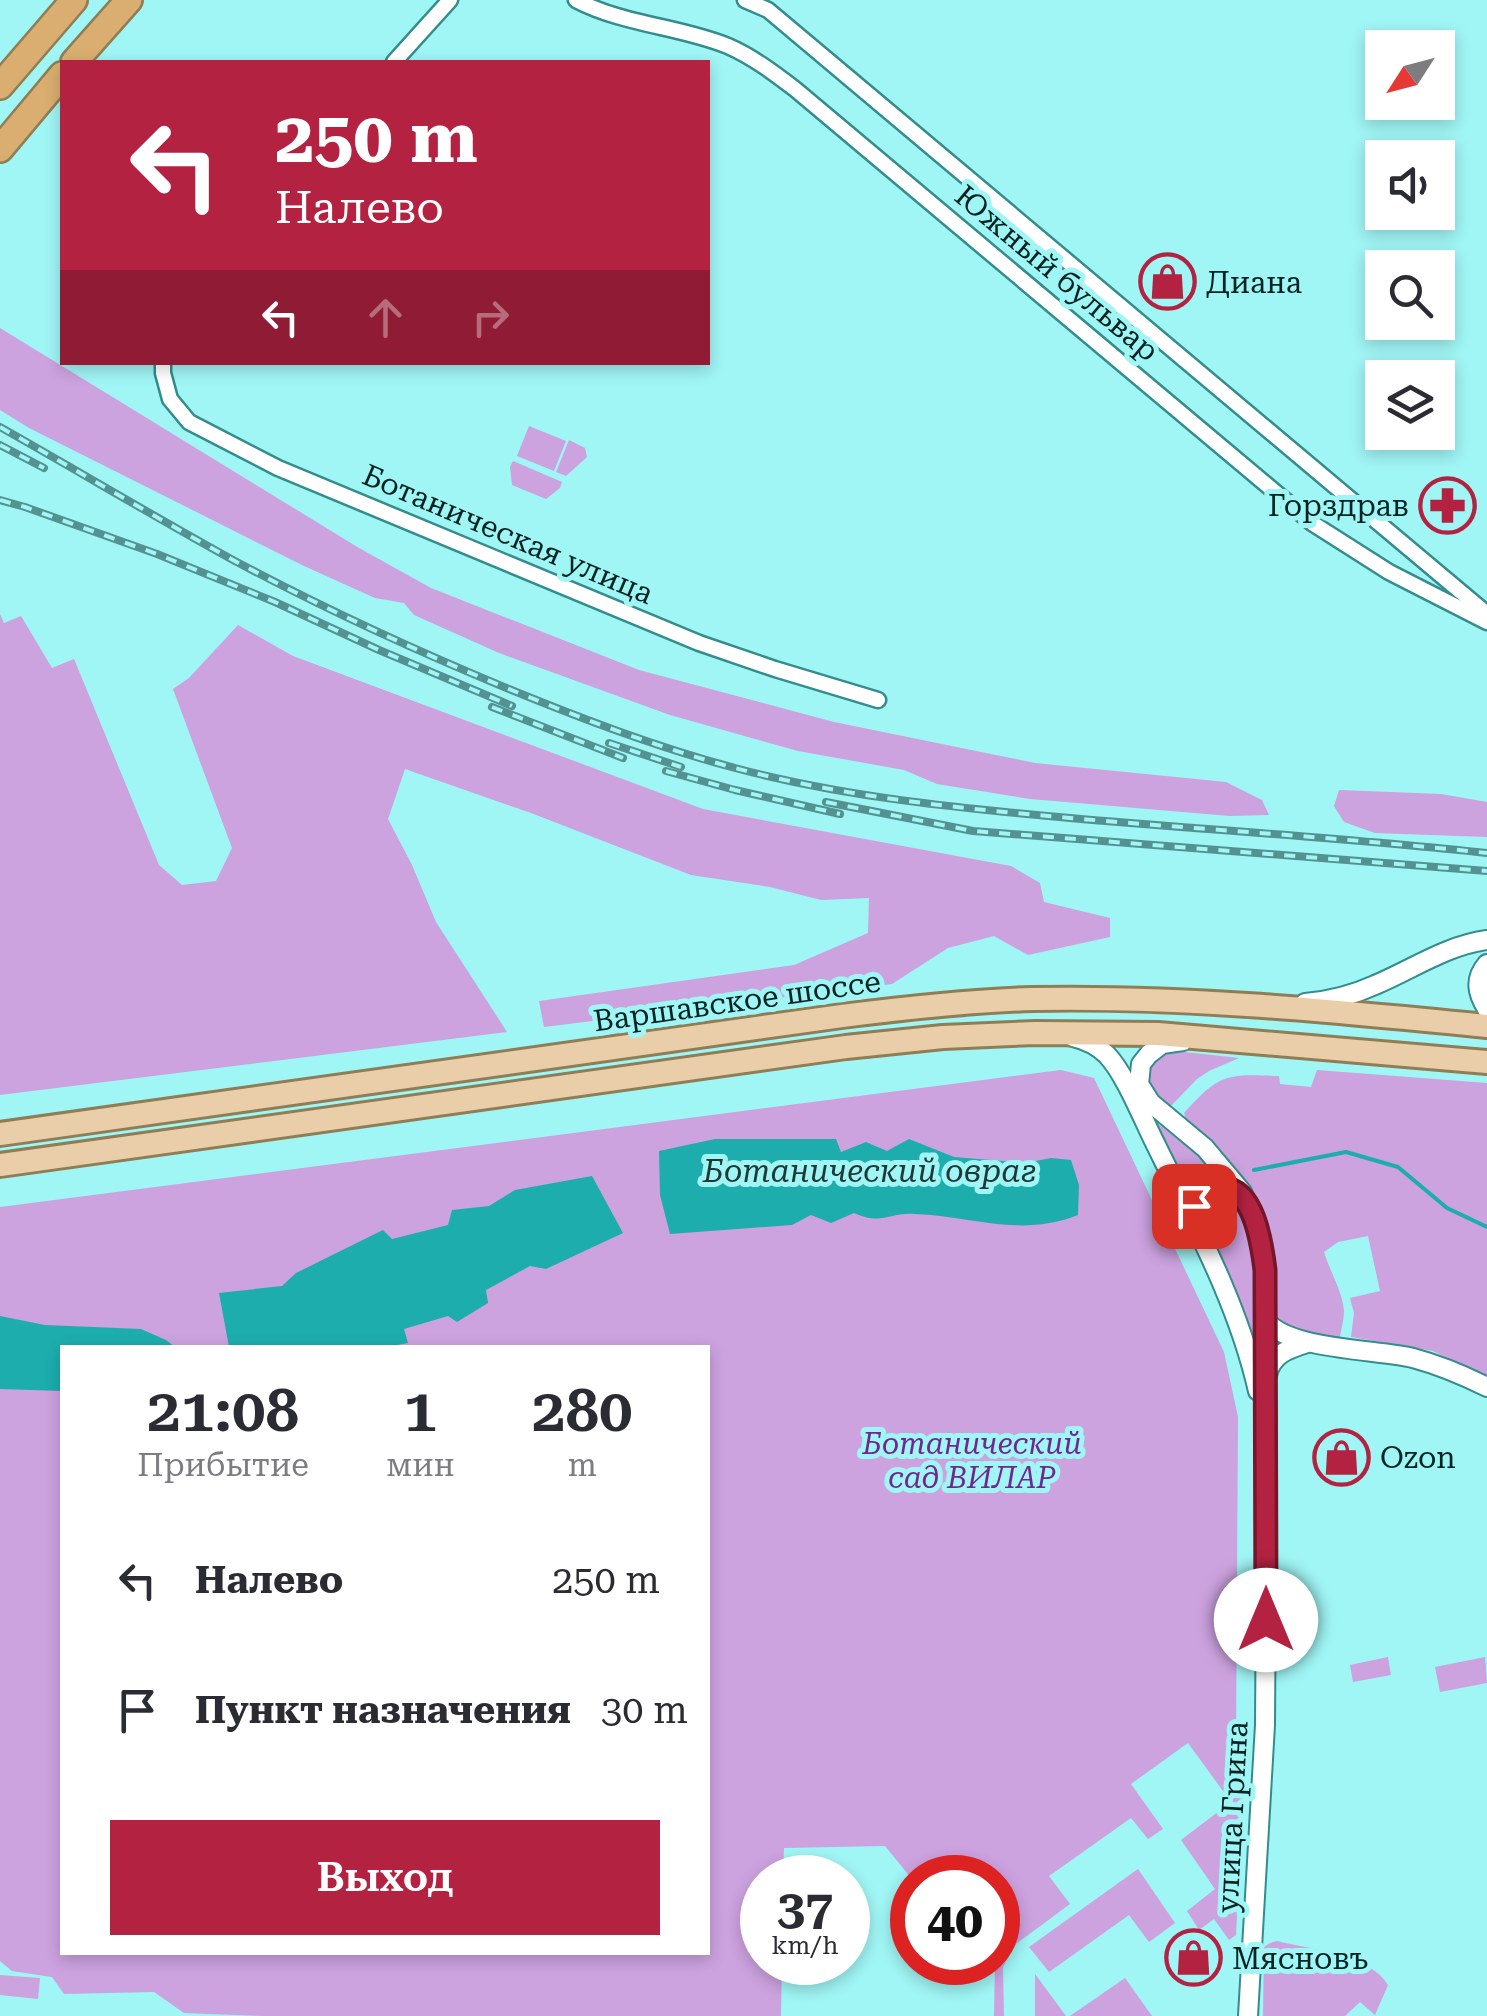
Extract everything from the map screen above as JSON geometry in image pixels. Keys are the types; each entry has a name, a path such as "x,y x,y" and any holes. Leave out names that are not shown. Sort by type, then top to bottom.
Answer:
{"highway":[{"path":"0,86 74,0"},
{"path":"76,60 129,0"},
{"path":"0,149 60,77"}],"main road":[{"name":"Варшавское шоссе","path":"0,1134 899,1008 1030,999 1161,1001 1275,1006 1487,1026"},
{"name":"Варшавское шоссе","path":"0,1165 923,1039 1035,1033 1158,1034 1487,1062"}],"street":[{"path":"396,60 450,0"},
{"name":"Южный бульвар","path":"576,0 613,16 726,45 755,60 810,101 1312,524 1390,572 1487,622"},
{"name":"Южный бульвар","path":"745,0 768,10 1487,614"},
{"name":"Ботаническая улица","path":"163,365 170,400 189,422 278,468 699,643 878,700"},
{"path":"1275,1006 1358,992 1440,953 1487,940"},
{"path":"1487,964 1478,987 1487,1009"},
{"name":"улица Грина","path":"1035,1033 1086,1040 1111,1059 1194,1224 1259,1376 1267,1441 1266,1725 1248,2016"},
{"name":"улица Грина","path":"1238,1040 1162,1044 1144,1058 1139,1079 1150,1103 1219,1162 1242,1192 1251,1212 1265,1270 1264,1347 1259,1376"},
{"path":"1194,1224 1194,1206 1204,1193 1217,1188 1238,1194 1251,1212"},
{"path":"1264,1317 1271,1328 1299,1340"},
{"path":"1264,1347 1278,1340 1299,1340 1392,1353 1446,1368 1487,1387"},
{"path":"1259,1376 1278,1354 1299,1340"}],"green space":[{"path":"0,328 431,588 639,670 834,722 1035,763 1226,782 1262,800 1269,815 1230,816 1030,799 937,784 904,770 798,751 670,715 499,653 414,615 404,603 375,598 304,566 0,410"},
{"path":"529,426 566,441 554,471 517,456"},
{"path":"569,440 585,448 587,457 566,476 556,472"},
{"path":"513,461 562,482 560,488 546,499 512,485"},
{"path":"0,614 4,623 21,616 52,668 74,659 159,865 182,885 216,881 232,848 173,689 189,678 238,625 293,656 703,809 1011,866 1040,883 1044,902 1110,918 1110,937 1028,955 994,936 948,948 892,984 544,1027 539,1001 794,965 868,933 869,898 821,900 770,887 691,875 405,769 388,819 436,922 507,1032 0,1095"},
{"path":"1339,790 1441,794 1487,802 1487,837 1375,833 1344,822 1334,806"},
{"path":"1164,1053 1239,1058 1197,1079 1169,1108 1150,1089 1149,1063"},
{"name":"Ботанический сад ВИЛАР","path":"1061,1070 1094,1078 1224,1352 1238,1417 1236,1744 1246,1745 1236,1935 1229,1940 1214,1919 1199,1930 1187,1911 1215,1889 1181,1840 1231,1802 1188,1743 1131,1784 1163,1829 1148,1839 1131,1818 1049,1876 1070,1904 1020,1941 1020,1855 892,1855 885,1846 784,1848 784,1855 740,1855 740,1985 782,1985 781,2016 184,2013 154,1992 64,1994 52,1977 12,1971 0,1961 0,1207"},
{"path":"1317,1070 1487,1083 1487,1378 1433,1351 1351,1337 1354,1313 1350,1298 1380,1291 1368,1236 1338,1242 1324,1252 1343,1303 1340,1338 1308,1337 1273,1319 1269,1256 1261,1218 1230,1164 1197,1134 1184,1113 1207,1090 1226,1079 1279,1076 1280,1084 1311,1087"},
{"path":"1147,1115 1195,1153 1224,1184 1192,1202"},
{"path":"1221,1199 1235,1206 1252,1240 1257,1286 1255,1344 1206,1229 1208,1207"},
{"path":"1388,1657 1391,1675 1353,1682 1350,1665"},
{"path":"1485,1657 1487,1683 1440,1692 1435,1667"},
{"path":"1138,1869 1175,1923 1149,1942 1129,1915 1049,1972 1029,1947"},
{"path":"1277,1941 1354,1960 1380,1975 1388,1985 1375,2015 1360,2002 1345,2016 1263,2016 1264,1947"},
{"path":"1035,1974 1066,2016 1035,2016"},
{"path":"0,1975 40,1978 38,1999 0,1995"},
{"path":"1125,1978 1152,2016 1070,2016"},
{"name":"Ботанический сад ВИЛАР","path":"995,1985 1003,1985 1004,2016 994,2016"}],"water":[{"path":"715,1139 836,1139 841,1152 866,1142 887,1151 909,1139 954,1157 1026,1163 1051,1158 1071,1160 1079,1185 1078,1215 1056,1222 1016,1225 915,1214 879,1219 854,1213 831,1223 811,1215 792,1225 670,1234 660,1195 659,1151"},
{"path":"592,1176 623,1233 546,1269 530,1266 486,1290 488,1303 457,1322 448,1316 404,1329 408,1343 229,1345 219,1293 282,1286 296,1273 383,1230 392,1239 448,1225 452,1210 489,1206 515,1190"},
{"path":"0,1316 45,1325 141,1329 172,1345 60,1345 60,1391 0,1389"}],"waterway":[{"name":"Ботанический овраг","path":"1254,1170 1346,1152 1398,1167 1447,1208 1487,1227"}],"railway":[{"path":"0,427 233,560 367,627 561,710 706,760 818,787 944,805 1487,853"},
{"path":"0,445 44,468"},
{"path":"0,500 157,554 512,706"},
{"path":"492,707 623,758"},
{"path":"609,743 681,767"},
{"path":"666,771 840,814"},
{"path":"826,802 973,831 1487,871"}],"place":[{"name":"Диана","path":"1167,282"},
{"name":"Горздрав","path":"1448,505"},
{"name":"Ozon","path":"1341,1457"},
{"name":"Мясновъ","path":"1193,1958"}],"route":[{"path":"1194,1206 1204,1193 1217,1188 1238,1194 1251,1212 1262,1249 1266,1620"}]}
